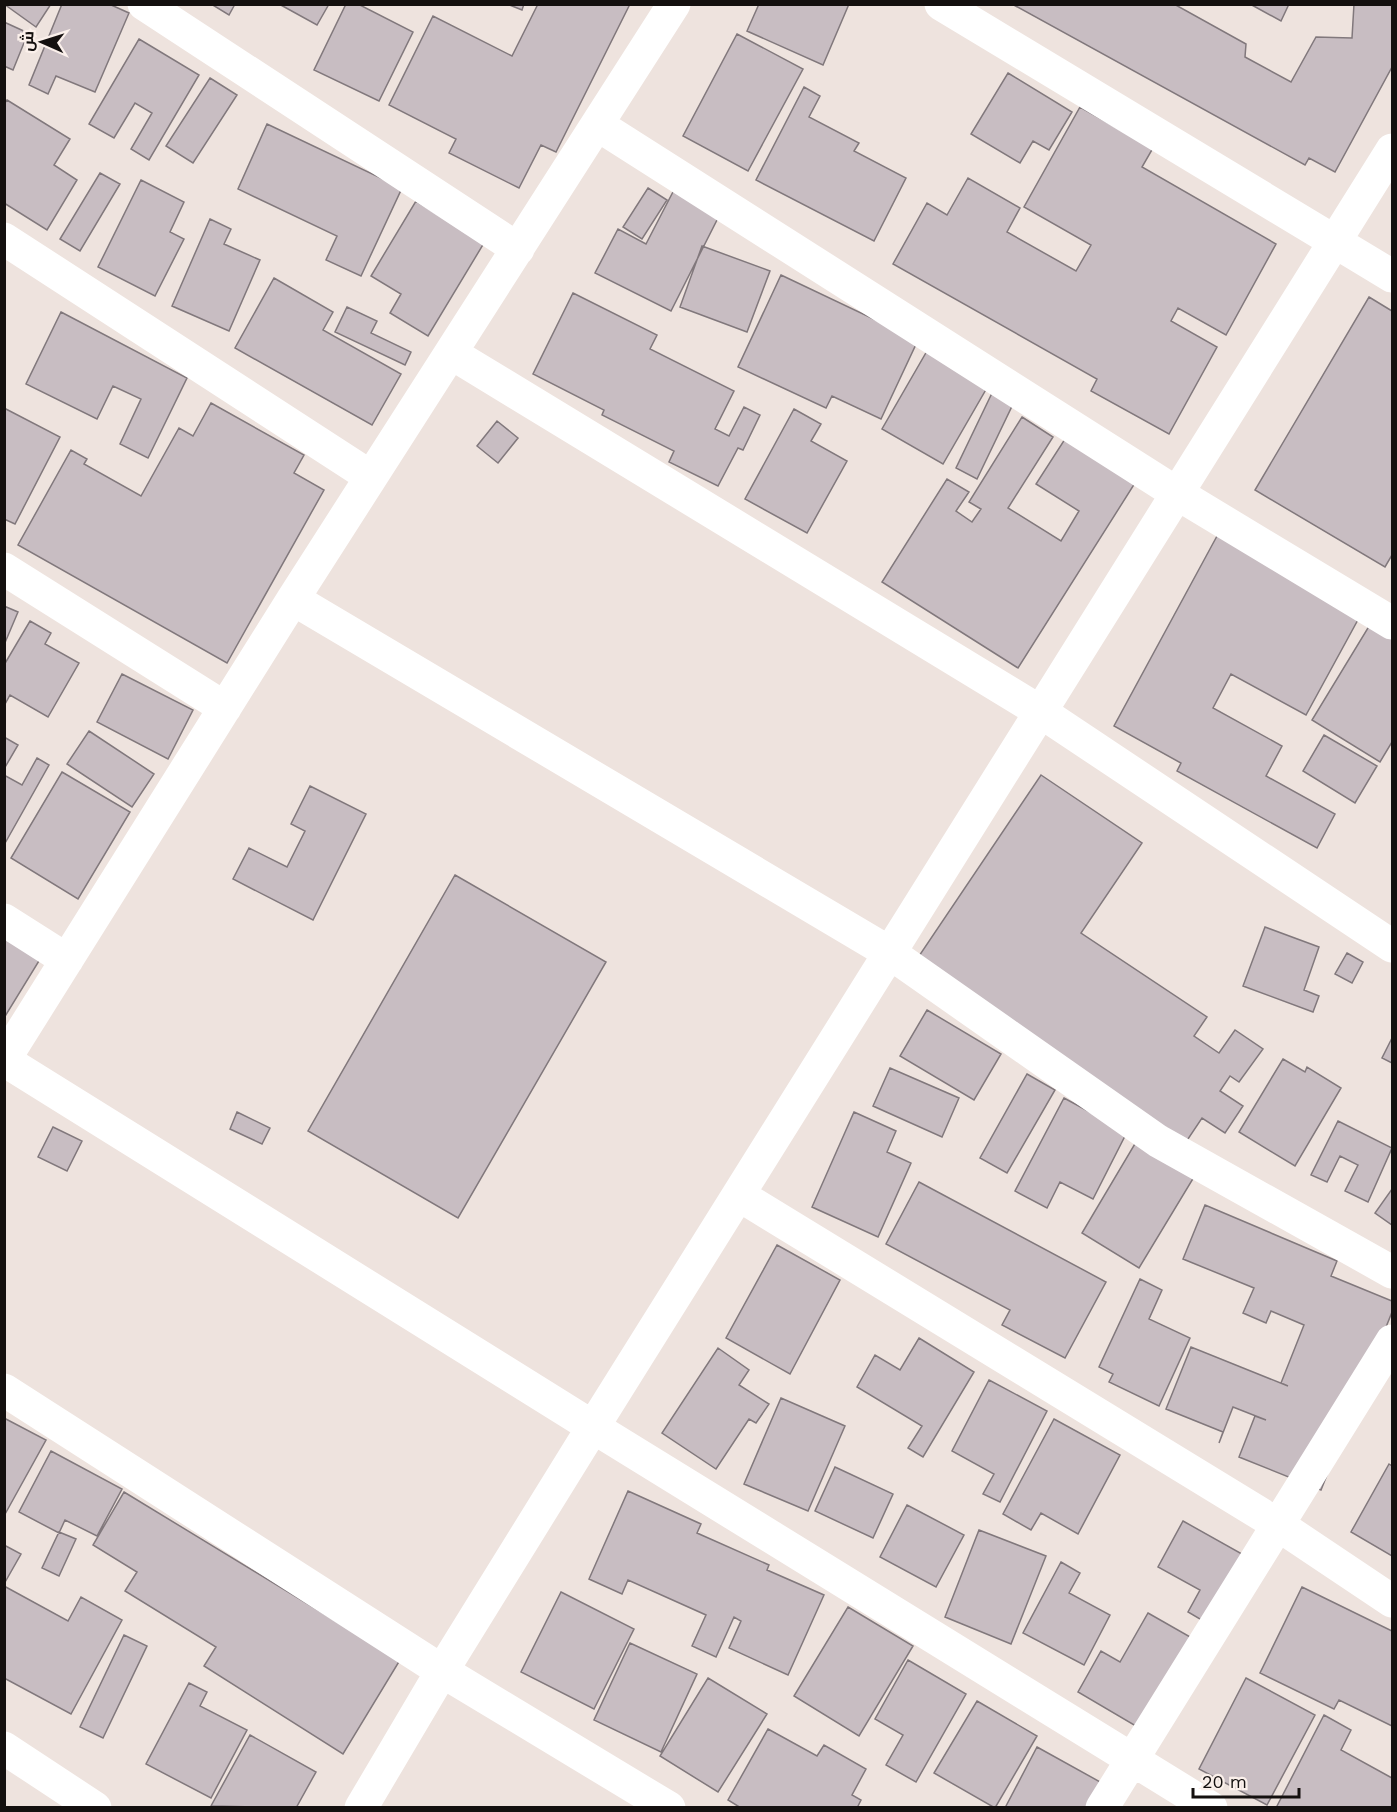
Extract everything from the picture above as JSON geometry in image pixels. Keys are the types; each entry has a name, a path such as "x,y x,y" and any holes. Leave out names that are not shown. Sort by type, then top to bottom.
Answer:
{"street":[{"path":"144,4 518,249"},
{"path":"941,4 1392,276"},
{"path":"667,7 598,124 293,599 4,1060 1211,1808"},
{"path":"598,124 1178,494 1392,623"},
{"path":"361,1808 442,1671 593,1427 1392,150"},
{"path":"4,239 371,477"},
{"path":"451,353 1041,712 1392,946"},
{"path":"4,569 225,708"},
{"path":"293,599 890,953 1158,1141 1392,1272"},
{"path":"4,920 67,960"},
{"path":"739,1195 1277,1524 1392,1601"},
{"path":"1102,1808 1392,1341"},
{"path":"4,1390 442,1671 669,1808"},
{"path":"4,1748 95,1808"}],"building":[{"path":"4,4 51,4 36,27"},
{"path":"62,4 109,4 129,13 95,92 56,76 48,94 29,85"},
{"path":"211,4 235,4 229,15"},
{"path":"279,4 329,4 317,25"},
{"path":"346,4 358,4 413,32 379,101 314,70"},
{"path":"507,4 524,4 522,10"},
{"path":"538,4 630,4 556,152 541,145 519,188 449,153 456,139 389,105 433,16 512,56"},
{"path":"759,4 849,4 823,65 747,31"},
{"path":"1012,4 1174,4 1246,44 1245,57 1291,82 1316,37 1352,38 1354,4 1392,4 1392,67 1335,172 1309,158 1305,165"},
{"path":"1250,4 1289,4 1281,21"},
{"path":"4,22 28,33 13,70 4,66"},
{"path":"737,34 803,69 748,171 683,136"},
{"path":"139,39 199,75 149,160 131,149 152,113 135,103 114,138 89,124"},
{"path":"1008,73 1072,112 1049,150 1033,141 1020,163 971,134"},
{"path":"210,78 237,95 193,163 166,146"},
{"path":"804,87 820,96 809,117 859,143 854,151 906,178 874,241 756,180"},
{"path":"7,100 70,139 54,165 77,180 47,230 4,203 4,104"},
{"path":"1080,107 1153,148 1142,167 1276,244 1226,335 1178,308 1171,321 1217,347 1169,434 1091,391 1097,379 893,264 927,203 947,215 968,178 1020,208 1007,232 1076,271 1091,245 1024,207"},
{"path":"267,124 402,188 361,276 326,260 337,236 238,189"},
{"path":"100,173 120,184 80,251 60,239"},
{"path":"141,180 184,202 170,232 184,239 155,296 98,267"},
{"path":"648,188 667,200 642,239 623,227"},
{"path":"675,188 721,212 671,311 595,273 618,229 646,244"},
{"path":"416,201 484,243 428,336 390,313 401,294 371,276"},
{"path":"210,219 231,229 224,244 260,260 229,331 172,306"},
{"path":"702,246 770,271 747,332 680,307"},
{"path":"781,275 918,340 881,419 832,396 826,408 738,367"},
{"path":"274,278 333,312 323,330 401,374 372,425 235,348"},
{"path":"573,293 657,335 650,349 734,391 715,429 729,436 744,407 760,415 743,450 738,448 718,486 669,462 674,451 602,415 604,410 533,374"},
{"path":"1369,297 1392,311 1392,555 1385,567 1255,490"},
{"path":"347,307 377,321 371,333 411,352 405,365 335,332"},
{"path":"61,312 187,378 148,458 120,444 141,399 113,386 97,419 26,384"},
{"path":"927,351 988,386 943,464 882,429"},
{"path":"993,391 1014,402 977,479 956,468"},
{"path":"211,403 304,455 294,473 324,490 227,663 18,545 71,450 87,459 84,464 141,496 179,428 193,436"},
{"path":"4,408 60,437 15,524 4,519"},
{"path":"794,409 821,424 811,441 847,461 807,533 745,499"},
{"path":"1022,417 1053,437 1008,508 1061,541 1079,511 1036,484 1065,439 1135,483 1018,668 882,582 947,479 969,492 956,511 972,522 981,509 969,502"},
{"path":"497,421 518,438 498,463 477,446"},
{"path":"1223,525 1360,616 1306,715 1231,674 1213,708 1282,746 1266,776 1335,814 1317,848 1177,771 1181,763 1114,726"},
{"path":"4,606 18,612 4,645"},
{"path":"1374,618 1392,629 1392,742 1380,762 1312,720"},
{"path":"30,621 51,633 45,644 79,663 48,717 10,695 4,706 4,665"},
{"path":"122,674 193,710 168,759 97,722"},
{"path":"89,731 154,774 132,807 67,764"},
{"path":"1324,735 1377,766 1355,803 1303,771"},
{"path":"4,737 18,745 4,769"},
{"path":"37,758 49,765 4,845 4,775 22,785"},
{"path":"62,772 130,812 78,899 11,858"},
{"path":"1041,775 1142,843 1081,933 1207,1017 1194,1036 1219,1053 1235,1030 1263,1049 1239,1082 1230,1076 1220,1091 1243,1106 1225,1133 1202,1118 1186,1142 917,959"},
{"path":"310,786 366,814 313,920 233,879 249,848 287,867 305,831 291,824"},
{"path":"455,875 606,962 458,1218 308,1131"},
{"path":"1265,927 1319,947 1304,990 1319,996 1313,1012 1243,986"},
{"path":"4,932 42,956 4,1018"},
{"path":"1347,953 1363,962 1352,983 1335,974"},
{"path":"927,1010 1001,1054 974,1100 900,1056"},
{"path":"1392,1038 1392,1063 1382,1058"},
{"path":"1283,1059 1305,1072 1307,1067 1341,1088 1295,1166 1239,1132"},
{"path":"890,1068 959,1098 942,1137 873,1106"},
{"path":"1027,1074 1055,1090 1007,1173 980,1158"},
{"path":"1064,1098 1127,1132 1093,1199 1060,1182 1047,1208 1015,1191"},
{"path":"237,1112 270,1128 262,1144 230,1129"},
{"path":"854,1112 896,1131 887,1152 911,1163 878,1237 812,1207"},
{"path":"1338,1121 1392,1148 1368,1202 1345,1191 1358,1165 1340,1156 1327,1182 1311,1175"},
{"path":"53,1127 82,1141 67,1171 38,1157"},
{"path":"1136,1142 1194,1177 1139,1268 1082,1233"},
{"path":"919,1182 1106,1282 1065,1358 1002,1325 1010,1310 886,1244"},
{"path":"1392,1189 1392,1225 1375,1213"},
{"path":"1205,1205 1337,1261 1331,1276 1392,1301 1392,1312 1321,1490 1239,1457 1255,1416 1266,1420 1233,1407 1219,1443 1223,1432 1166,1409 1191,1347 1288,1386 1281,1383 1304,1325 1271,1311 1266,1323 1243,1313 1254,1288 1183,1259"},
{"path":"777,1245 840,1280 790,1374 726,1338"},
{"path":"1140,1279 1162,1290 1149,1319 1190,1338 1159,1406 1109,1382 1113,1374 1099,1367"},
{"path":"919,1338 974,1372 923,1457 908,1448 922,1426 857,1387 875,1355 900,1370"},
{"path":"718,1348 749,1370 739,1385 769,1404 756,1423 749,1419 716,1469 662,1433"},
{"path":"989,1380 1047,1411 1000,1502 983,1494 994,1474 952,1451"},
{"path":"781,1398 845,1426 808,1511 744,1484"},
{"path":"4,1418 46,1440 4,1516"},
{"path":"1054,1419 1120,1455 1078,1534 1041,1513 1031,1530 1003,1514"},
{"path":"51,1451 122,1489 97,1536 65,1520 59,1533 19,1512"},
{"path":"1389,1464 1392,1466 1392,1556 1351,1532"},
{"path":"835,1467 893,1494 873,1538 815,1511"},
{"path":"628,1491 701,1524 697,1533 769,1565 767,1570 824,1595 788,1675 729,1648 741,1621 734,1617 716,1657 692,1646 706,1615 628,1580 622,1594 589,1579"},
{"path":"124,1492 400,1660 343,1754 204,1666 216,1647 125,1591 137,1572 93,1545"},
{"path":"907,1505 964,1535 936,1587 880,1557"},
{"path":"1183,1521 1242,1554 1205,1622 1188,1612 1200,1590 1158,1567"},
{"path":"979,1530 1046,1556 1011,1644 945,1617"},
{"path":"59,1532 76,1539 59,1576 42,1568"},
{"path":"4,1545 21,1554 4,1584"},
{"path":"1061,1562 1080,1573 1069,1593 1110,1615 1084,1665 1023,1633"},
{"path":"4,1586 68,1621 81,1597 122,1620 71,1714 4,1678"},
{"path":"1302,1587 1392,1631 1392,1726 1339,1700 1334,1709 1260,1673"},
{"path":"561,1592 634,1629 594,1709 521,1672"},
{"path":"848,1607 913,1646 859,1736 794,1696"},
{"path":"1148,1613 1199,1642 1146,1732 1078,1692 1101,1651 1120,1662"},
{"path":"124,1635 147,1646 103,1738 80,1727"},
{"path":"630,1643 697,1674 661,1752 594,1720"},
{"path":"908,1660 966,1694 916,1782 886,1765 903,1735 875,1719"},
{"path":"708,1678 767,1714 718,1792 660,1756"},
{"path":"1246,1678 1315,1715 1267,1805 1199,1769"},
{"path":"189,1683 207,1692 200,1706 247,1730 211,1798 146,1764"},
{"path":"977,1701 1037,1736 995,1808 934,1773"},
{"path":"1324,1715 1351,1730 1341,1750 1392,1778 1392,1808 1276,1808"},
{"path":"768,1729 817,1756 824,1745 866,1769 852,1795 861,1800 857,1808 741,1808 728,1800"},
{"path":"250,1735 316,1772 296,1808 211,1806"},
{"path":"1037,1747 1111,1788 1101,1808 1005,1808"}]}
